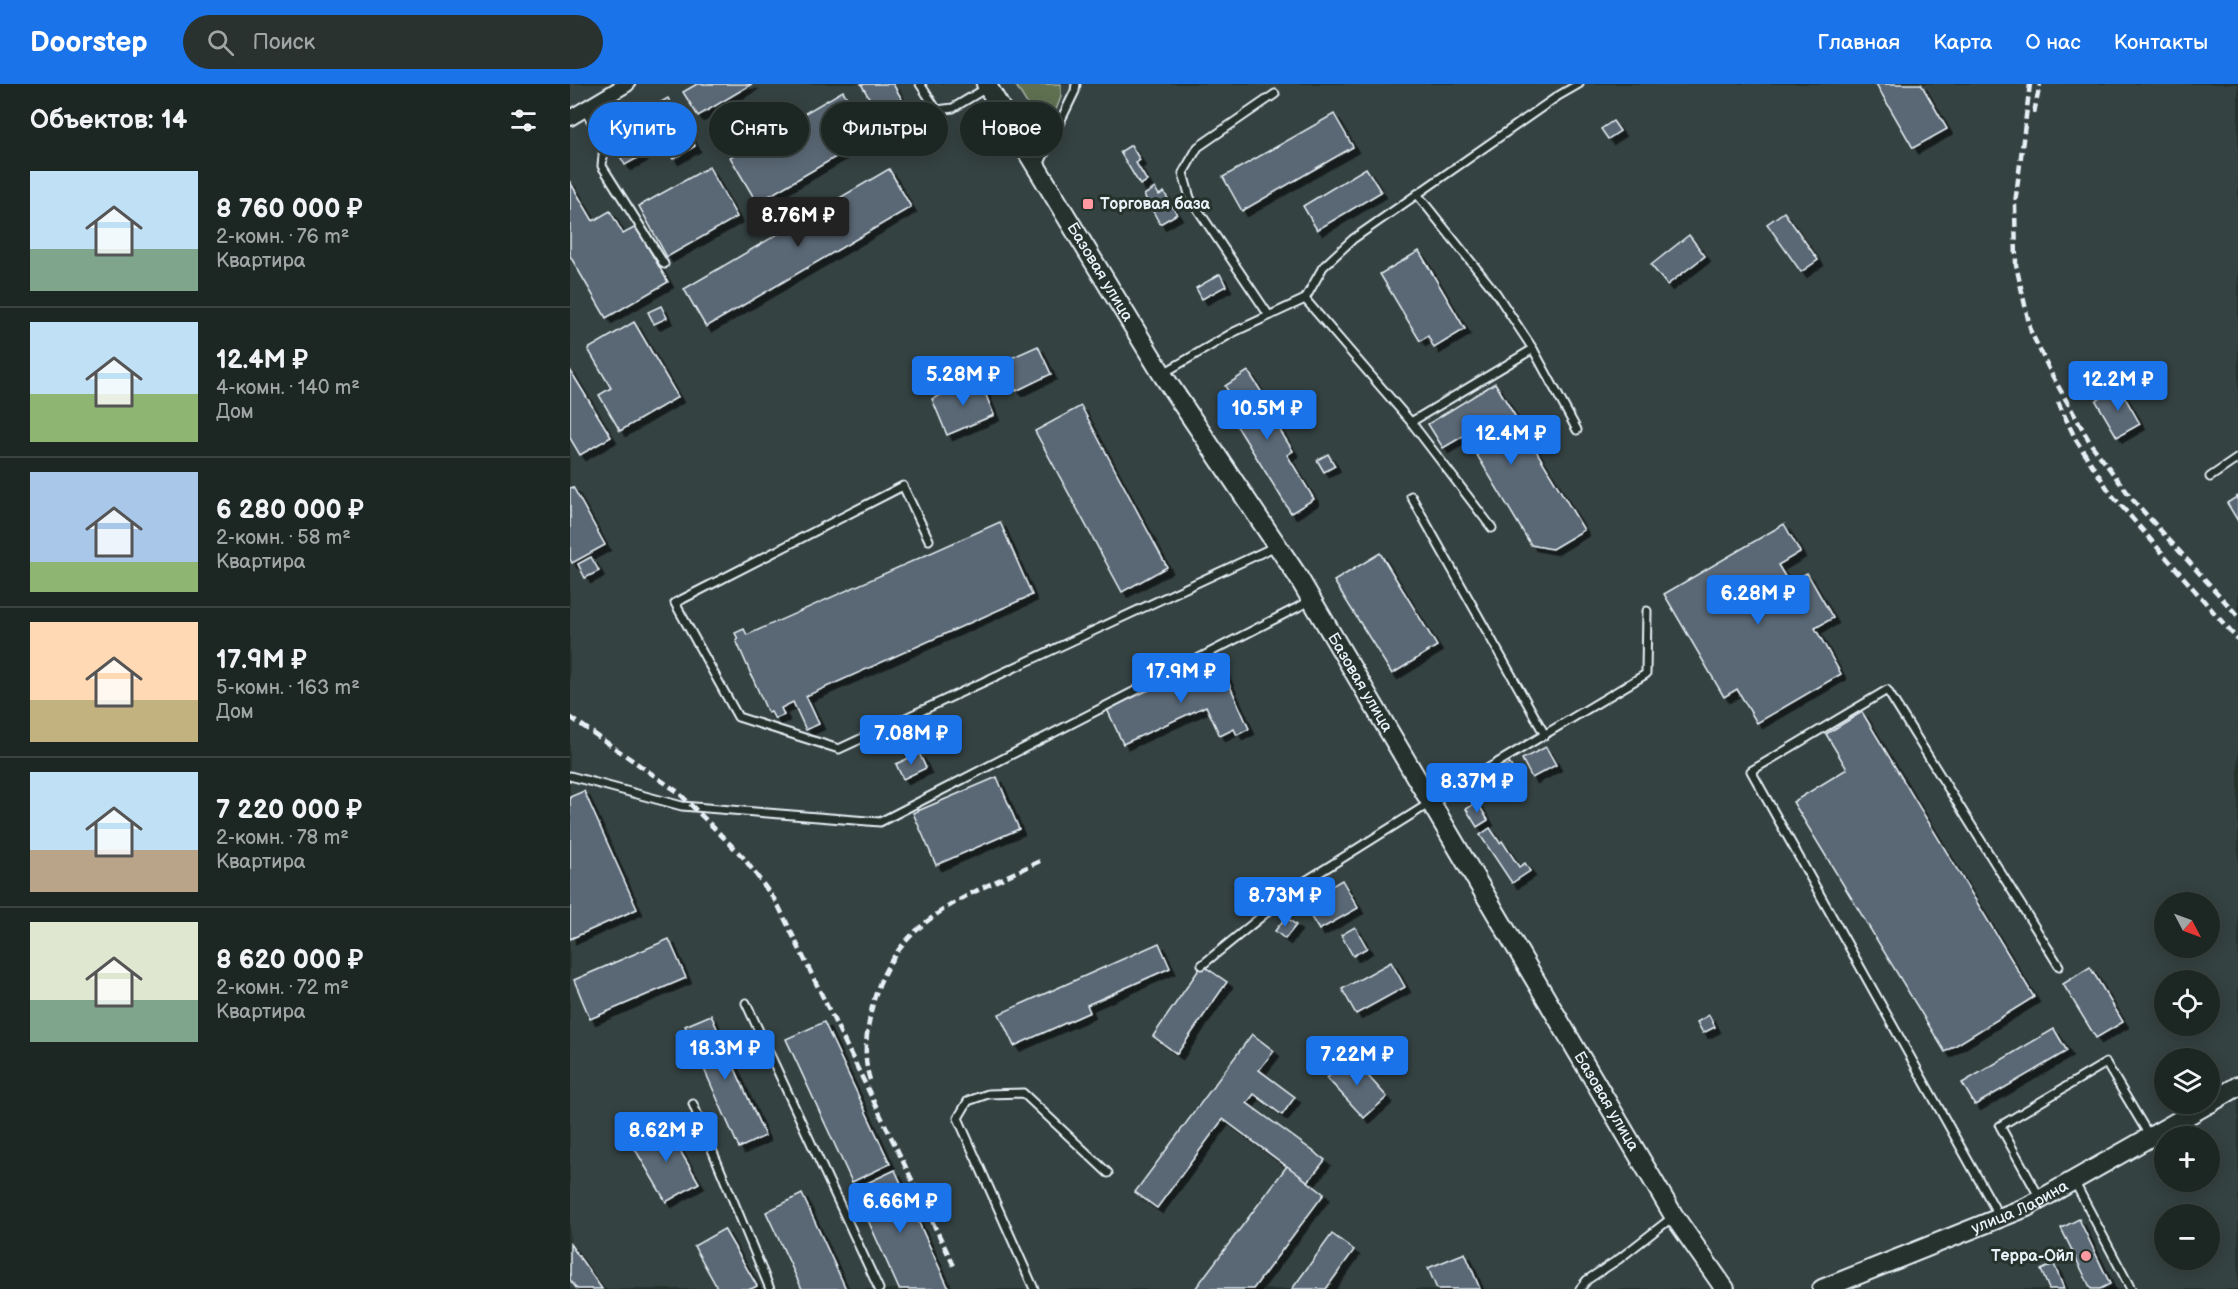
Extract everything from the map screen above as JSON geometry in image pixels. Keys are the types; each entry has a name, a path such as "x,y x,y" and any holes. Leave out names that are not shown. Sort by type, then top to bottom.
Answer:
{"street":[{"path":"570,118 627,84"},
{"name":"Базовая улица","path":"987,86 1162,374 1279,545 1674,1216 1725,1289"},
{"name":"улица Ларина","path":"2220,1097 2238,1086"},
{"name":"улица Ларина","path":"1822,1289 2000,1218 2041,1199 2190,1114"}],"lane":[{"path":"920,84 937,110 953,108 987,86"},
{"path":"1037,170 1075,91 1076,84"},
{"path":"1162,374 1268,314 1305,299 1323,267 1353,240 1558,96 1579,84"},
{"path":"1268,314 1190,198 1183,173 1198,147 1275,94"},
{"path":"585,109 604,145 602,166 664,264"},
{"path":"1417,194 1496,293 1533,349 1577,430"},
{"path":"1305,299 1411,422 1492,528"},
{"path":"1411,422 1533,349"},
{"path":"2210,477 2238,458"},
{"path":"929,540 903,486 675,603 738,717 839,749 1279,545"},
{"path":"1411,496 1545,735"},
{"path":"570,776 682,806 880,822 1312,600"},
{"path":"1202,965 1304,882 1430,803 1646,675 1647,611"},
{"path":"2000,1218 1751,771 1887,690 2059,966"},
{"path":"746,1003 879,1289"},
{"path":"2041,1199 2000,1126 2106,1063 2150,1137"},
{"path":"1034,1289 958,1118 968,1101 988,1094 1023,1094 1108,1173"},
{"path":"693,1104 770,1289"},
{"path":"2073,1180 2131,1289"},
{"path":"1580,1289 1587,1280 1619,1260 1674,1216"}],"shaded area":[{"path":"570,84 2238,84 2238,1289 570,1289"}],"green space":[{"path":"1015,84 1061,84 1059,102 1026,102"}],"building":[{"path":"697,84 752,84 722,102 709,102 709,109 698,116 697,102 689,102 683,92"},
{"path":"861,84 893,84 904,102 871,102"},
{"path":"1876,84 1921,84 1947,129 1913,148"},
{"path":"843,91 849,102 824,102"},
{"path":"821,104 821,156 837,156 757,203 730,157 809,156 809,111"},
{"path":"1334,114 1353,147 1242,211 1223,177"},
{"path":"1613,121 1620,131 1608,139 1601,129"},
{"path":"1131,145 1140,160 1136,163 1147,181 1140,185 1120,152"},
{"path":"620,156 641,156 625,165"},
{"path":"709,167 737,217 667,257 639,206"},
{"path":"1366,168 1381,192 1317,230 1303,206"},
{"path":"889,169 911,207 706,327 684,289"},
{"path":"570,182 593,221 610,211 623,234 636,227 668,282 606,318 570,256"},
{"path":"1155,188 1159,195 1164,192 1177,214 1160,224 1144,195"},
{"path":"1784,212 1818,260 1801,272 1767,224"},
{"path":"1689,235 1705,256 1667,285 1651,265"},
{"path":"1419,251 1465,329 1434,348 1428,336 1420,341 1380,274"},
{"path":"1220,274 1226,286 1202,299 1196,288"},
{"path":"661,306 667,318 654,324 648,312"},
{"path":"634,322 678,397 620,431 599,395 611,388 588,349"},
{"path":"1038,346 1051,374 1016,391 1002,362"},
{"path":"570,370 611,437 580,455 570,438"},
{"path":"1248,371 1280,421 1276,424 1293,451 1287,455 1314,499 1291,513 1230,415 1239,409 1225,386"},
{"path":"979,378 994,415 947,435 932,399"},
{"path":"1495,383 1584,530 1552,549 1531,545 1465,435 1443,448 1428,424"},
{"path":"2119,387 2140,424 2117,437 2096,401"},
{"path":"1081,406 1167,567 1122,592 1035,431"},
{"path":"1328,454 1335,466 1324,472 1317,460"},
{"path":"573,487 605,545 572,563 570,559 570,488"},
{"path":"2238,496 2238,521 2227,503"},
{"path":"1000,522 1032,595 806,696 819,724 806,730 793,702 781,708 784,715 775,719 771,712 768,713 735,633 744,629 747,635"},
{"path":"1784,524 1800,552 1778,565 1789,583 1807,573 1833,618 1815,628 1841,674 1757,723 1737,689 1724,697 1664,594"},
{"path":"1380,553 1437,646 1392,674 1334,581"},
{"path":"591,557 599,571 585,578 578,564"},
{"path":"1218,659 1249,729 1237,735 1234,729 1220,736 1206,706 1123,744 1107,709"},
{"path":"1862,712 2034,997 1945,1052 1793,802 1847,769 1826,734"},
{"path":"1546,747 1556,765 1532,778 1522,759"},
{"path":"919,753 926,768 903,779 896,764"},
{"path":"1510,764 1517,777 1497,787 1491,774"},
{"path":"997,777 1019,829 936,865 913,813"},
{"path":"584,791 637,909 570,939 570,797"},
{"path":"1477,802 1488,820 1477,827 1466,809"},
{"path":"1490,828 1500,843 1502,841 1519,867 1525,863 1530,871 1512,883 1480,835"},
{"path":"1342,880 1358,908 1319,930 1311,917 1326,909 1318,894"},
{"path":"1286,917 1296,925 1285,939 1275,931"},
{"path":"1355,927 1367,948 1353,956 1341,935"},
{"path":"669,939 686,978 590,1019 574,980"},
{"path":"1159,943 1170,968 1087,1005 1090,1012 1014,1046 999,1014"},
{"path":"1391,962 1405,987 1356,1014 1342,989"},
{"path":"1202,965 1227,982 1177,1054 1153,1036"},
{"path":"2090,967 2123,1022 2096,1038 2063,984"},
{"path":"711,1015 765,1136 739,1148 685,1026"},
{"path":"1709,1015 1715,1027 1703,1033 1697,1022"},
{"path":"824,1022 890,1164 852,1182 786,1039"},
{"path":"2054,1029 2067,1051 1975,1105 1962,1083"},
{"path":"1252,1034 1274,1051 1259,1070 1295,1097 1282,1115 1254,1094 1247,1103 1325,1160 1308,1182 1223,1119 1157,1208 1135,1192"},
{"path":"1351,1057 1387,1097 1364,1118 1327,1078"},
{"path":"665,1125 699,1183 666,1202 632,1144"},
{"path":"1287,1166 1324,1194 1253,1289 1195,1289"},
{"path":"895,1170 949,1289 899,1289 854,1189"},
{"path":"802,1194 846,1289 802,1289 766,1212"},
{"path":"2079,1219 2110,1284 2100,1289 2091,1289 2061,1228"},
{"path":"724,1229 757,1286 751,1289 718,1289 694,1246"},
{"path":"1332,1234 1354,1250 1326,1289 1292,1289"},
{"path":"570,1244 602,1289 577,1289 570,1280"},
{"path":"1465,1253 1480,1289 1437,1289 1428,1268"},
{"path":"2054,1264 2064,1289 2049,1289 2041,1270"}],"railway":[{"path":"2030,84 2015,204 2016,265 2031,332 2053,377 2091,444 2133,500 2238,616"},
{"path":"2034,113 2040,84"},
{"path":"2058,402 2076,440 2111,494 2238,640"},
{"path":"570,717 678,792 743,857 777,903 954,1266"},
{"path":"870,1080 866,1056 870,1017 879,985 893,958 911,936 932,917 983,887 1040,861"}],"place":[{"name":"Торговая база","path":"1088,204"},
{"name":"Терра-Ойл","path":"2086,1256"}]}
